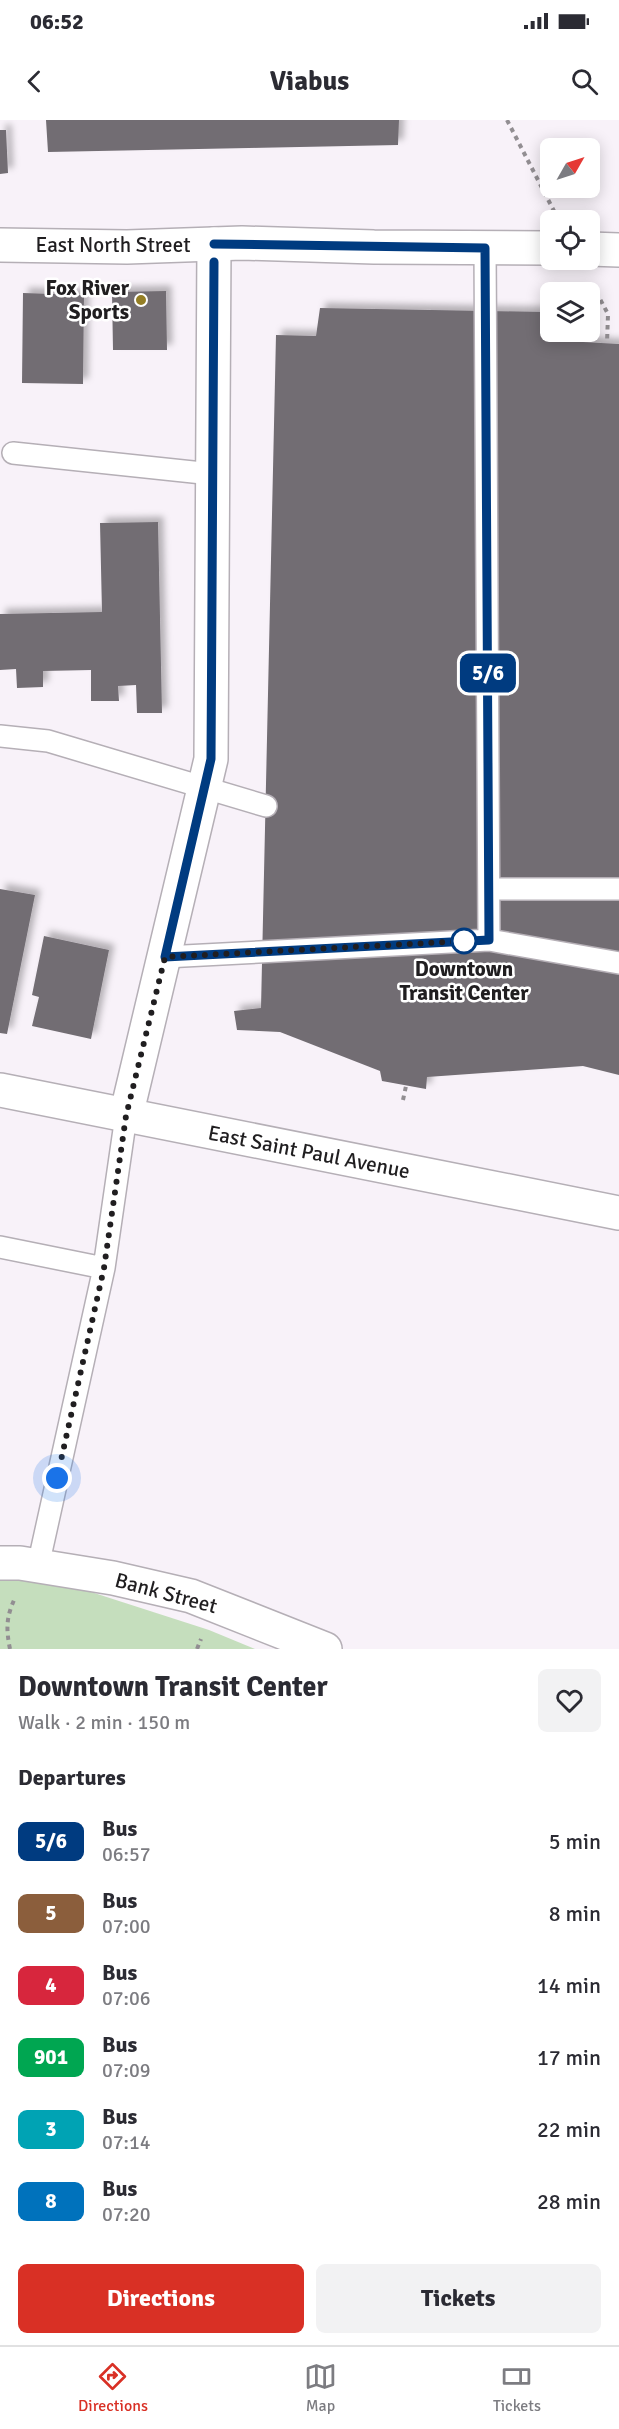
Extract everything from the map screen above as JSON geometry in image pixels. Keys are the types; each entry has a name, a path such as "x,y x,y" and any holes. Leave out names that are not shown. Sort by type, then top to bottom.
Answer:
{"street":[{"name":"East North Street","path":"0,244 127,247 214,244 540,248"},
{"path":"126,1116 211,759 214,244"},
{"path":"600,258 619,250"},
{"name":"East Saint Paul Avenue","path":"0,1090 619,1213"},
{"name":"Bank Street","path":"23,1565 113,1578 191,1596 325,1649"}],"lane":[{"path":"485,248 489,940"},
{"path":"13,453 212,474"},
{"path":"0,736 48,741 266,806"},
{"path":"489,889 619,889"},
{"path":"165,957 489,940 619,963"},
{"path":"23,1565 104,1268 126,1116"},
{"path":"0,1247 104,1268"}],"path":[{"path":"507,120 554,210"},
{"path":"592,270 608,314 607,343"},
{"path":"404,1100 406,1086"},
{"path":"10,1649 6,1628 7,1615 23,1565"}],"green space":[{"path":"15,1577 88,1591 209,1630 255,1649 0,1649 0,1578"}],"building":[{"path":"46,120 399,120 398,145 48,152"},
{"path":"0,130 6,130 8,173 0,174"},
{"path":"166,291 167,350 113,350 112,292"},
{"path":"23,293 84,295 83,384 22,383"},
{"path":"320,308 540,312 540,342 619,344 619,1075 583,1066 427,1077 426,1089 382,1081 380,1071 280,1032 237,1030 234,1011 261,1008 276,335 316,336"},
{"path":"158,522 162,713 137,713 136,685 118,686 119,701 91,701 91,670 43,671 43,687 17,688 16,669 0,670 0,614 102,612 100,523"},
{"path":"0,889 35,895 7,1034 0,1033"},
{"path":"44,936 109,950 91,1039 32,1026 39,997 32,995"}],"bus line":[{"name":"5/6","path":"214,244 485,248 489,940 165,957 211,759 214,262"}],"place":[{"name":"Fox River Sports","path":"141,300"},
{"name":"Downtown Transit Center","path":"464,941"}],"route":[{"path":"57,1478 104,1268 126,1116 165,957 466,941 464,941"}]}
